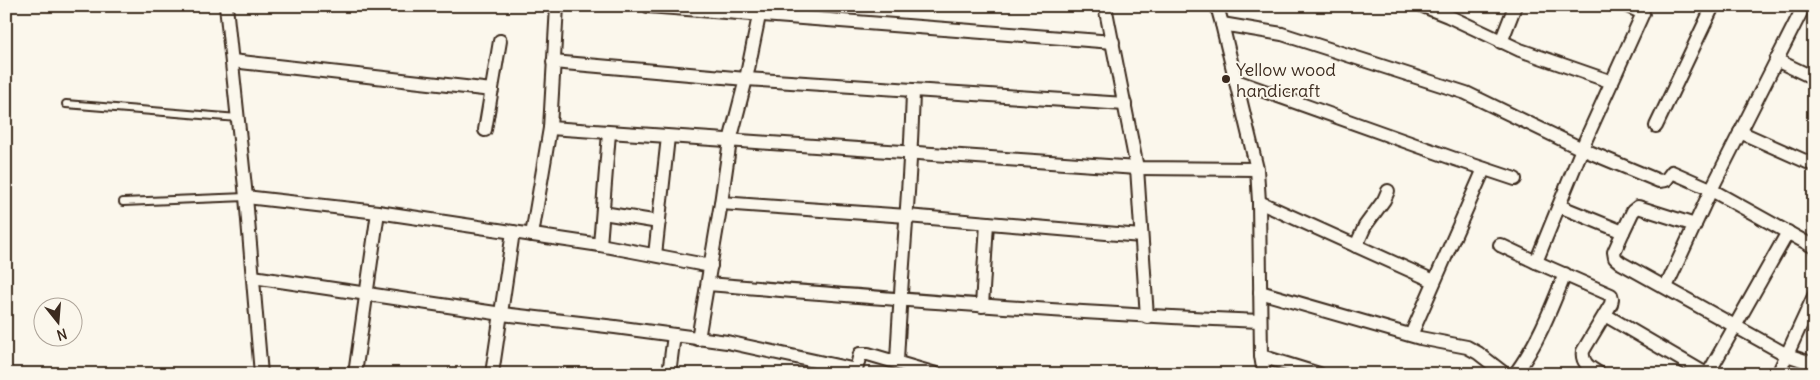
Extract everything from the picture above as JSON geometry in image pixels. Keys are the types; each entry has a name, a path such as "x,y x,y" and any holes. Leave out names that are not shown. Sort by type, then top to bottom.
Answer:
{"street":[{"path":"226,6 246,197 261,374"},
{"path":"532,235 550,128 552,62 557,6"},
{"path":"648,6 760,10 1113,42"},
{"path":"1105,6 1137,168 1147,317"},
{"path":"1217,6 1257,169 1261,356 1264,374"},
{"path":"1423,6 1539,58 1612,82"},
{"path":"1501,42 1515,6"},
{"path":"1536,262 1582,149 1644,9 1627,6"},
{"path":"1656,126 1712,6"},
{"path":"1666,287 1711,190 1804,6"},
{"path":"698,339 730,141 746,79 760,10"},
{"path":"1222,24 1282,34 1466,93 1582,149 1659,181 1666,180 1670,174 1675,172 1814,247"},
{"path":"485,130 500,41"},
{"path":"1776,60 1814,78"},
{"path":"232,61 492,90"},
{"path":"552,62 746,79 1125,104"},
{"path":"1236,81 1515,179"},
{"path":"897,362 899,299 908,216 912,153 913,90"},
{"path":"550,128 1137,168 1257,169"},
{"path":"1740,132 1814,165"},
{"path":"600,245 609,133"},
{"path":"656,256 668,137"},
{"path":"1410,335 1484,169"},
{"path":"1356,246 1365,226 1384,200 1388,191"},
{"path":"246,197 378,212 513,232 600,245 711,266"},
{"path":"1259,202 1434,281"},
{"path":"721,203 908,216 1141,236"},
{"path":"1558,206 1623,232"},
{"path":"1694,225 1638,207 1632,211 1614,252 1614,258 1787,355 1814,364"},
{"path":"355,374 378,212"},
{"path":"603,213 659,222"},
{"path":"982,306 987,223"},
{"path":"492,374 513,232"},
{"path":"1605,315 1707,374 1788,232"},
{"path":"1500,245 1611,295 1612,299 1605,315 1582,357 1588,366 1600,374"},
{"path":"1515,374 1531,352 1540,335 1565,274"},
{"path":"253,277 502,314 727,342 855,372 860,354 864,353 936,374"},
{"path":"708,284 982,306 1147,317 1260,321"},
{"path":"1260,292 1410,335 1466,347 1505,374"},
{"path":"1778,374 1814,296"},
{"path":"669,374 674,335"},
{"path":"1261,356 1319,374"}],"lane":[{"path":"66,104 238,118"},
{"path":"123,202 246,197"}],"place":[{"name":"Yellow wood handicraft","path":"1226,79"}]}
